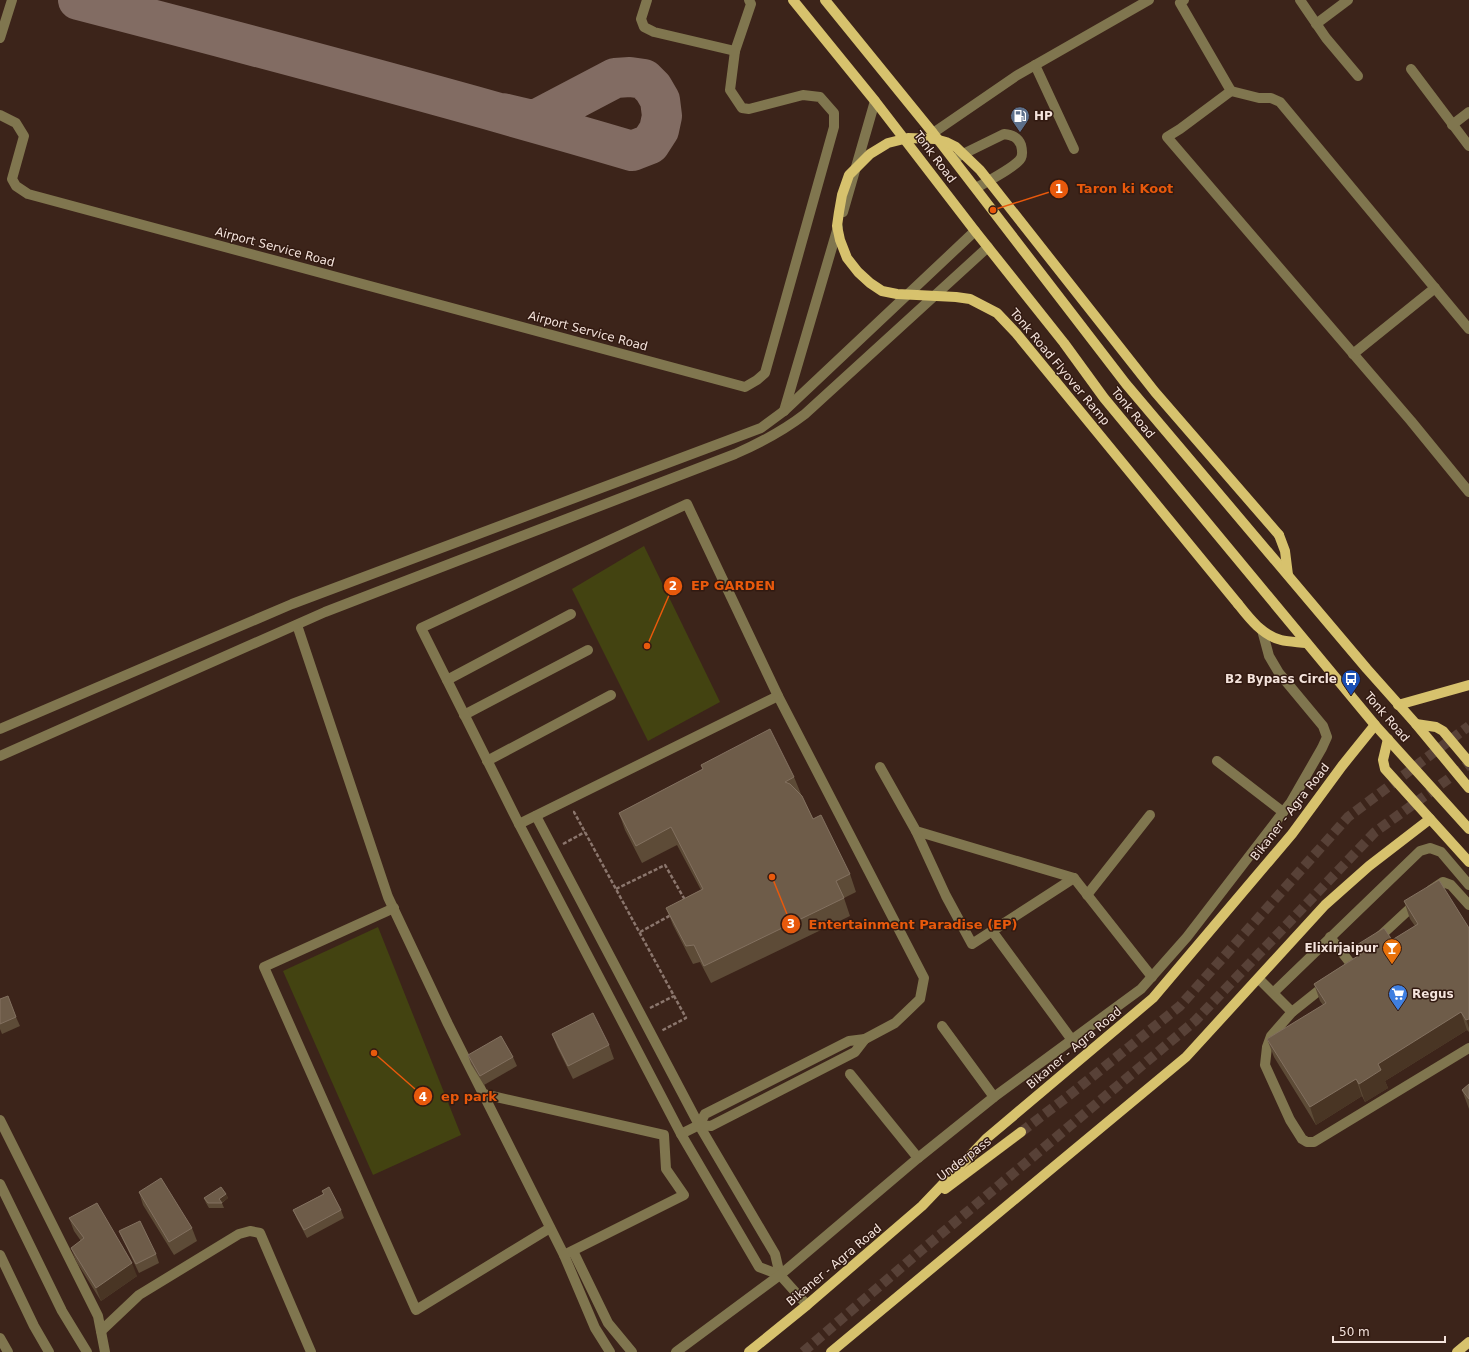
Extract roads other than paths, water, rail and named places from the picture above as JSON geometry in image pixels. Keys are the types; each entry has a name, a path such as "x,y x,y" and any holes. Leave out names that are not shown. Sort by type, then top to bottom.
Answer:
{"main road":[{"name":"Tonk Road","path":"794,0 875,100 975,231 1064,343 1104,398 1375,725 1469,829"},
{"name":"Tonk Road","path":"825,0 934,133 1126,384 1469,788"},
{"name":"Tonk Road Flyover Ramp","path":"1288,575 1286,551 1279,535 1155,392 985,176 956,147 935,139 908,138 888,143 870,154 849,175 842,195 837,226 840,240 847,258 858,272 882,291 897,294 970,299 997,313 1013,329 1254,622 1262,630 1281,641 1306,643"},
{"path":"1398,705 1469,685"},
{"path":"1416,724 1436,727 1443,731 1469,762"},
{"name":"Bikaner - Agra Road","path":"749,1352 807,1305 922,1206 987,1138 1153,998 1292,834 1342,766 1375,725"},
{"path":"1388,738 1383,760 1385,770 1469,862"},
{"path":"831,1352 1186,1058 1326,905 1369,866 1430,819"},
{"name":"Underpass","path":"922,1206 1021,1132"},
{"path":"1458,1352 1469,1342"}],"street":[{"path":"0,38 12,0"},
{"path":"647,0 641,19 644,27 654,32 735,51"},
{"name":"Airport Service Road","path":"0,115 16,123 24,136 12,179 16,186 28,194 745,387 765,373 834,127 834,113 820,97 803,95 749,109 742,108 730,90 735,51 751,4 749,0"},
{"path":"934,133 1016,76 1149,0"},
{"path":"1300,0 1316,24 1358,76"},
{"path":"1316,24 1348,0"},
{"path":"1180,1 1231,91 1259,98 1271,98 1280,102 1469,329"},
{"path":"1035,65 1074,149"},
{"path":"1410,69 1469,146"},
{"path":"1231,91 1167,137 1411,421 1469,492"},
{"path":"784,411 875,100"},
{"path":"1452,125 1469,112"},
{"path":"953,158 1004,134 1012,135 1020,141 1022,157 1016,164 976,188"},
{"path":"0,729 292,604 761,428 784,411 975,231"},
{"path":"0,756 333,610 765,441 790,426 804,414 988,246"},
{"path":"1353,354 1435,288"},
{"path":"681,1134 699,1124 705,1114 849,1040 865,1039 895,1023 920,999 924,978 778,696 687,504 421,628 487,761 681,1134 759,1267 780,1275 807,1305"},
{"path":"447,680 571,614"},
{"path":"297,625 388,897 483,1094 564,1255 595,1328 610,1352"},
{"path":"676,1352 780,1275 918,1158 994,1097 1141,989 1187,937 1291,802 1327,737 1324,726 1279,673 1269,656 1262,630"},
{"path":"464,715 588,650"},
{"path":"487,761 611,695"},
{"path":"520,824 778,696"},
{"path":"1217,761 1283,812"},
{"path":"880,767 916,831 946,896 972,944 1074,878"},
{"path":"1087,895 1150,815"},
{"path":"536,816 699,1124 776,1254 780,1275"},
{"path":"916,831 1074,878 1152,976"},
{"path":"1274,992 1420,852 1430,848 1441,852 1469,885"},
{"path":"1367,948 1434,887 1443,882 1451,885 1469,905"},
{"path":"394,908 264,967 416,1310 550,1228"},
{"path":"992,931 1072,1040"},
{"path":"1330,937 1351,963"},
{"path":"1334,978 1292,1012 1271,1036 1267,1047 1265,1065 1290,1120 1302,1139 1307,1142 1314,1142 1469,1048"},
{"path":"1259,979 1274,992 1292,1012"},
{"path":"942,1026 994,1097"},
{"path":"850,1074 918,1158"},
{"path":"483,1094 664,1135 666,1169 684,1195 564,1255"},
{"path":"0,1120 98,1316 105,1352"},
{"path":"0,1184 62,1311 87,1352"},
{"path":"101,1331 139,1295 239,1234 250,1231 260,1233 311,1352"},
{"path":"573,1251 608,1323 632,1352"},
{"path":"0,1255 34,1326 49,1352"},
{"path":"0,1338 8,1352"}],"tunnel":[{"path":"1021,1132 1180,1006 1348,817 1469,726"},
{"path":"803,1352 917,1254 1195,1021 1375,832 1469,764"}],"place":[{"name":"HP","path":"1020,133"},
{"name":"Taron ki Koot","path":"993,210"},
{"name":"EP GARDEN","path":"647,646"},
{"name":"B2 Bypass Circle","path":"1351,696"},
{"name":"Entertainment Paradise (EP)","path":"772,877"},
{"name":"Elixirjaipur","path":"1392,965"},
{"name":"Regus","path":"1398,1011"},
{"name":"ep park","path":"374,1053"}]}
